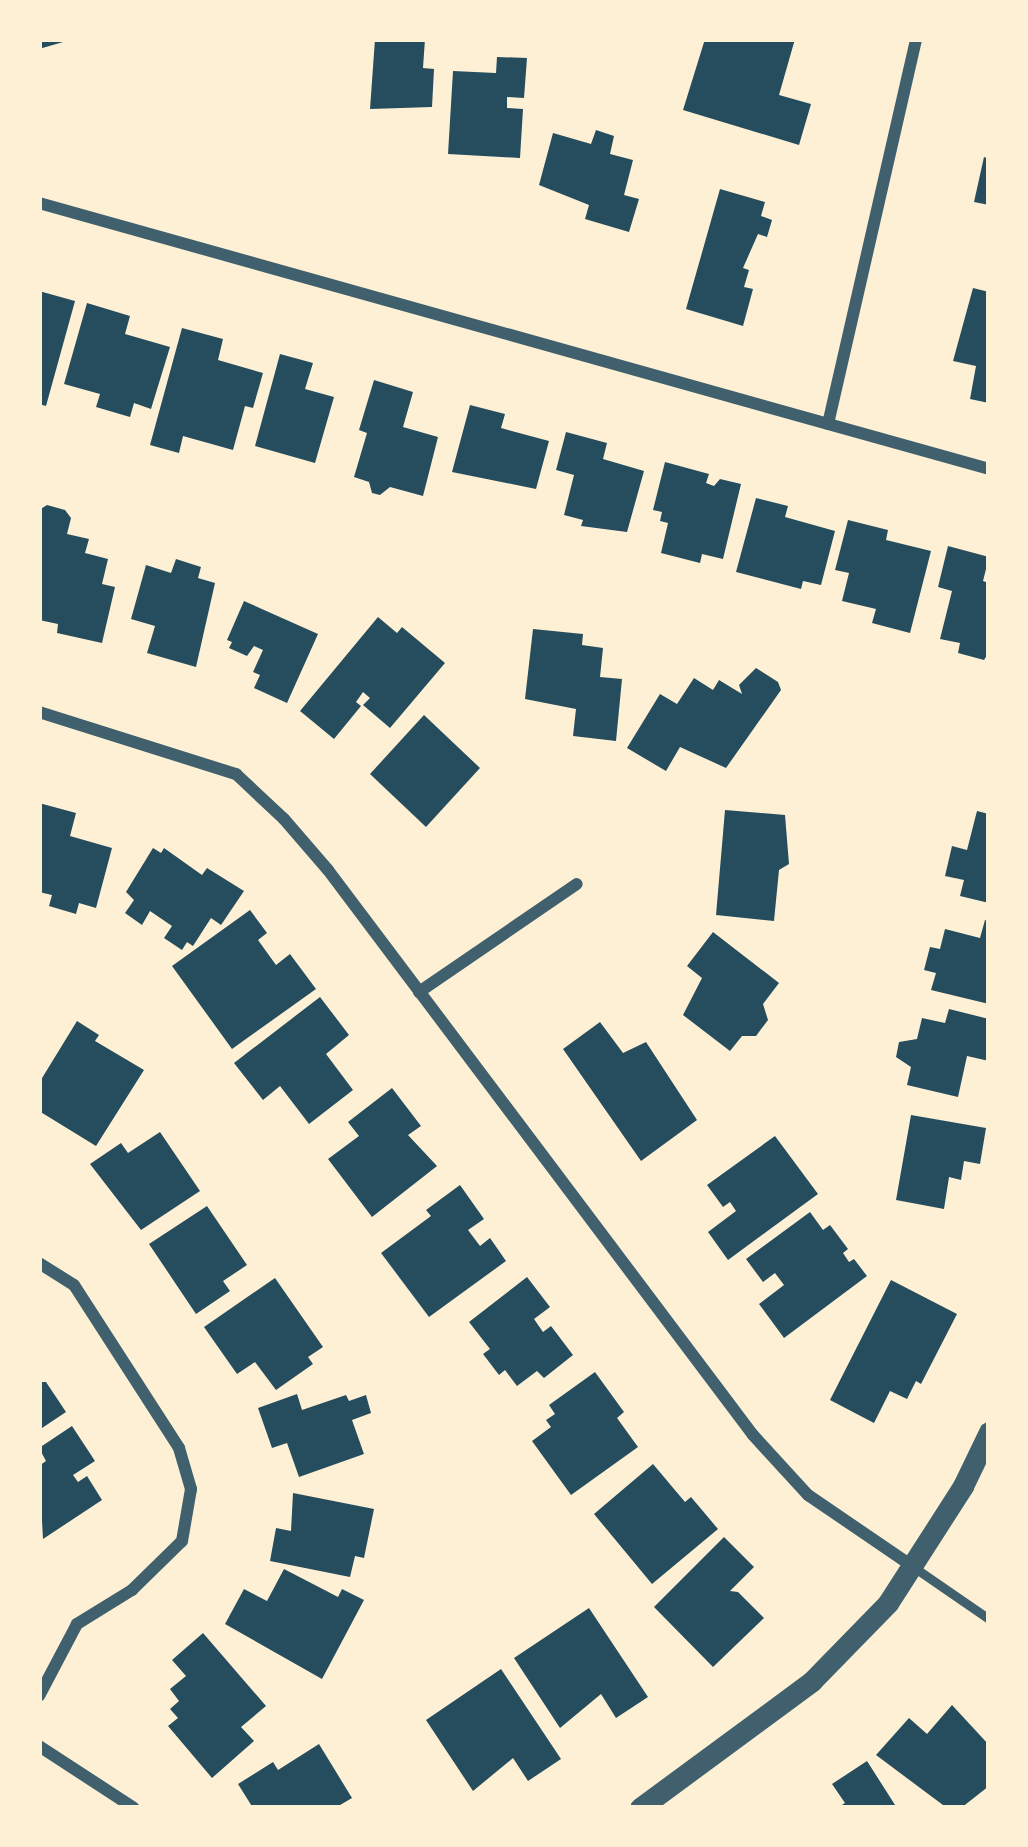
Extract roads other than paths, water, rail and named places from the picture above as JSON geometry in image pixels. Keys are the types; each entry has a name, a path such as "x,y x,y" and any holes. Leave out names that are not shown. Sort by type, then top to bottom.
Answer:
{"street":[{"path":"828,424 916,39"},
{"path":"39,203 989,469"},
{"path":"39,712 236,774 328,870 753,1436 808,1495 912,1566"},
{"path":"419,992 577,884"},
{"path":"39,1263 74,1285 179,1448 190,1490 182,1540 132,1590 77,1624 39,1696"},
{"path":"640,1808 812,1681 888,1603 963,1486 989,1432"},
{"path":"39,1746 134,1808"}],"lane":[{"path":"912,1566 989,1618"}]}
